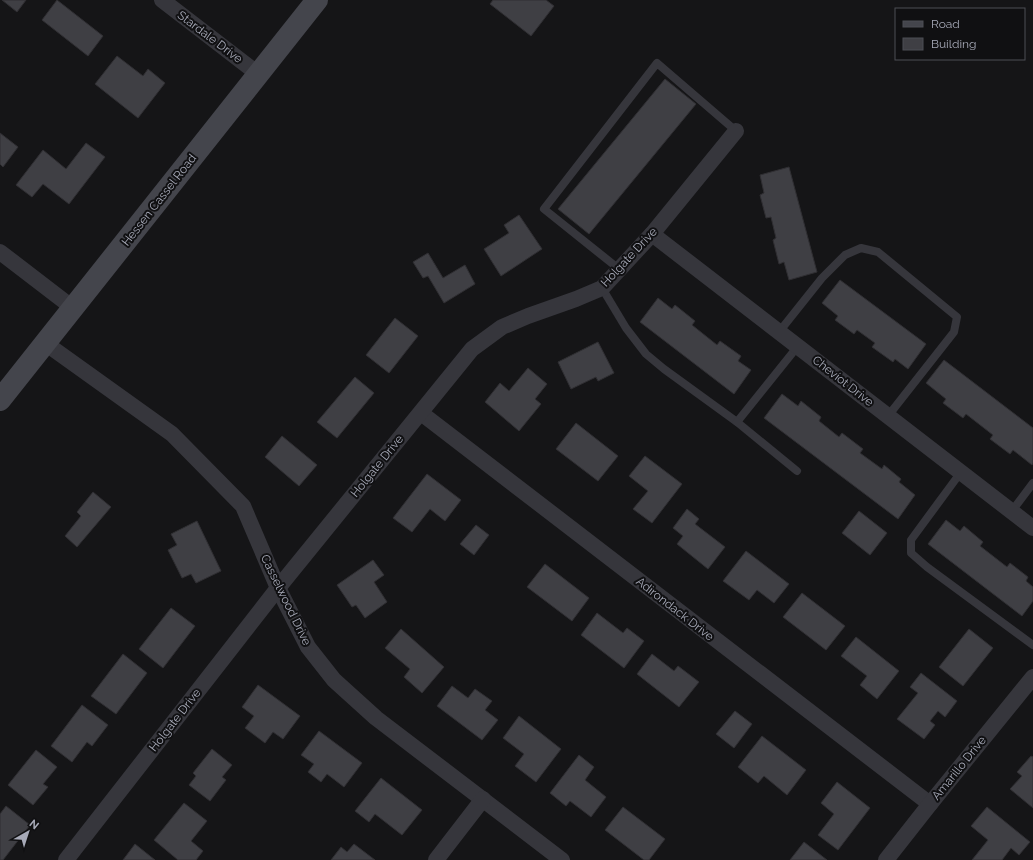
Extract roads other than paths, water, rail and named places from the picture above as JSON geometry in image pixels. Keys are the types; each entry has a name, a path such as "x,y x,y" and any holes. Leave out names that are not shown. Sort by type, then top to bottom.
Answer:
{"main road":[{"name":"Hessen Cassel Road","path":"0,400 317,0"}],"street":[{"name":"Stardale Drive","path":"162,0 258,74"},
{"name":"Holgate Drive","path":"66,860 278,588 472,349 502,327 602,288 652,234 736,131"},
{"name":"Cheviot Drive","path":"652,234 1033,528"},
{"path":"0,252 73,308"},
{"name":"Casselwood Drive","path":"46,343 172,434 242,506 278,588 308,647 334,680 354,700 376,718 562,860"},
{"name":"Adirondack Drive","path":"421,413 930,804"},
{"name":"Amarillo Drive","path":"886,860 1033,677"},
{"path":"436,860 483,799"}],"lane":[{"path":"619,269 544,209 657,63 736,131"},
{"path":"779,332 822,278 845,255 861,248 878,252 957,317 954,332 888,416"},
{"path":"602,288 626,328 646,354 664,369 737,422 797,471"},
{"path":"737,422 798,346"},
{"path":"961,472 911,540 911,553 927,567 1033,645"},
{"path":"1012,512 1033,483"}]}
